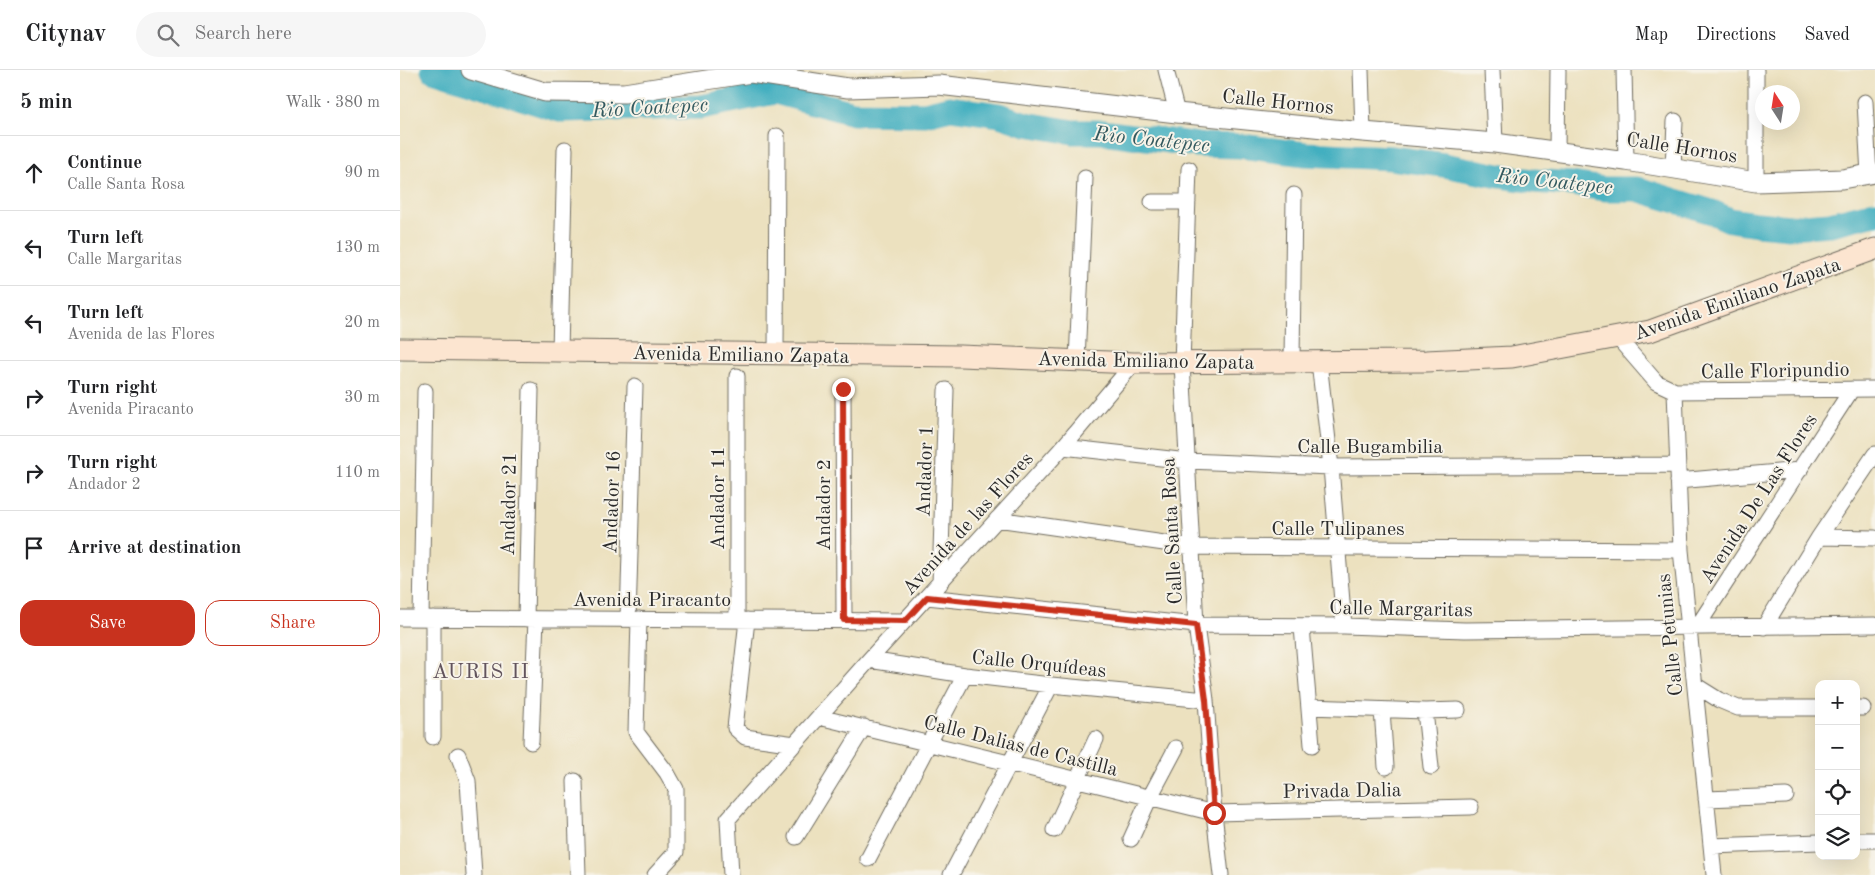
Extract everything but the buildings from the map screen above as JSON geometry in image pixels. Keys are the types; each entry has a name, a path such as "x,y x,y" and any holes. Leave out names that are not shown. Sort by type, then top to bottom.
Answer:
{"main road":[{"name":"Avenida Emiliano Zapata","path":"400,349 960,356 1134,363 1426,361 1512,357 1650,331 1875,249"}],"street":[{"name":"Calle Hornos","path":"471,70 545,92 624,93 751,73 848,88 940,85 1363,132 1495,143 1626,161 1756,182 1842,179 1872,174"},
{"path":"1166,70 1177,112"},
{"path":"1362,70 1363,132"},
{"path":"1492,70 1495,143"},
{"path":"1557,151 1558,70"},
{"path":"1624,70 1626,161"},
{"path":"1756,70 1756,182"},
{"path":"1865,102 1872,174"},
{"path":"1673,169 1675,121"},
{"path":"776,354 777,136"},
{"path":"560,351 565,148"},
{"name":"Calle Santa Rosa","path":"1189,169 1182,363 1196,625 1206,700 1214,813 1222,875"},
{"path":"1077,362 1085,178"},
{"path":"1292,361 1294,196"},
{"path":"1152,202 1188,202"},
{"path":"1618,338 1656,382 1675,391"},
{"path":"1319,362 1331,467 1344,626"},
{"name":"Avenida de las Flores","path":"731,875 728,819 869,660 1063,447 1134,363"},
{"name":"Andador 11","path":"737,376 742,620 735,728 745,738 795,744"},
{"name":"Andador 16","path":"635,386 634,619 636,732 666,772 676,790 676,852 655,875"},
{"name":"Andador 2","path":"843,389 844,620"},
{"name":"Calle Floripundio","path":"1675,391 1875,389"},
{"name":"Andador 21","path":"530,742 531,390"},
{"name":"Andador 1","path":"940,584 946,390"},
{"name":"Avenida De Las Flores","path":"1693,627 1852,390"},
{"path":"425,391 427,618 433,737"},
{"name":"Calle Petunias","path":"1675,391 1681,550 1693,627 1694,685 1714,875"},
{"name":"Calle Bugambilia","path":"1063,447 1188,461 1331,467 1677,465"},
{"path":"1764,626 1819,537 1875,454"},
{"path":"1678,481 1800,470"},
{"name":"Calle Tulipanes","path":"997,519 1192,547 1681,550"},
{"path":"1819,537 1875,538"},
{"name":"Calle Margaritas","path":"927,597 1196,625 1344,626 1465,630 1875,625"},
{"name":"Avenida Piracanto","path":"400,618 905,621"},
{"path":"1302,627 1312,745"},
{"name":"Calle Orquídeas","path":"869,660 965,675 1206,700"},
{"path":"868,859 965,675"},
{"path":"951,875 1051,685"},
{"path":"1694,685 1719,700 1738,708 1815,708"},
{"path":"1309,707 1425,711 1458,710"},
{"path":"1382,710 1386,767"},
{"path":"1425,711 1431,767"},
{"name":"Calle Dalias de Castilla","path":"819,717 1214,813"},
{"path":"796,837 864,727"},
{"path":"1054,830 1096,739"},
{"path":"1131,839 1150,797 1176,748"},
{"path":"458,755 468,781 474,875"},
{"path":"575,780 578,875"},
{"path":"1706,799 1786,796"},
{"name":"Privada Dalia","path":"1214,813 1471,807"},
{"path":"1860,840 1875,840"},
{"path":"1711,846 1815,842"}],"waterway":[{"name":"Rio Coatepec","path":"433,70 560,110 701,107 775,92 853,113 925,114 950,108 999,115 1026,124 1073,132 1102,132 1198,145 1240,146 1305,154 1391,158 1444,165 1534,181 1605,189 1637,189 1712,212 1730,220 1757,224 1790,227 1830,224 1875,213"}],"district":[{"name":"AURIS II","path":"481,671"}],"route":[{"path":"843,389 844,620 905,621 927,597 1196,625 1206,700 1214,813"}]}
